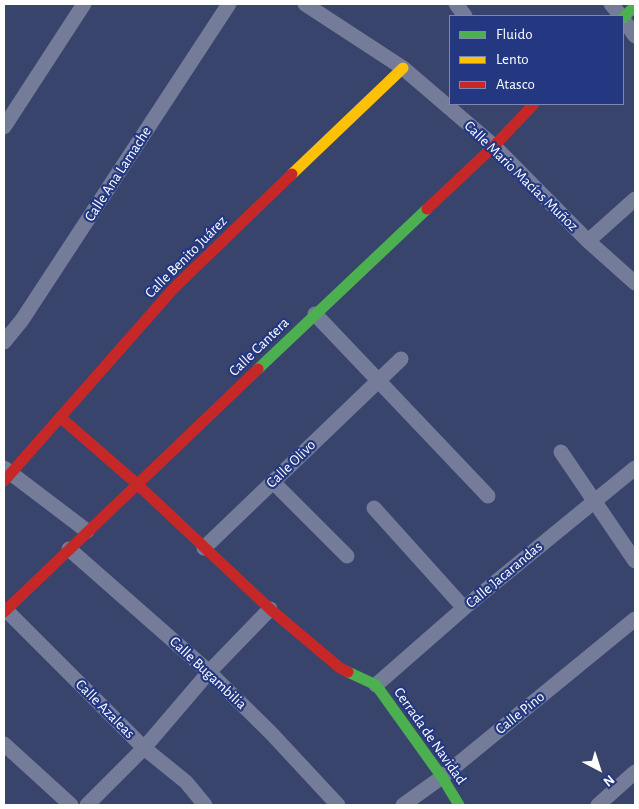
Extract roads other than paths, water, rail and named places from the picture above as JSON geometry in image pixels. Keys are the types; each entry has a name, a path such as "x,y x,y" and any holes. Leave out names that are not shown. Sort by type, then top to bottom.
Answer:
{"street":[{"path":"4,127 84,4"},
{"name":"Calle Ana Lamache","path":"4,342 22,320 229,4"},
{"name":"Calle Mario Macías Muñoz","path":"305,4 402,68 494,146 588,241 635,283"},
{"path":"456,4 464,15"},
{"path":"611,4 620,15"},
{"path":"624,16 635,6"},
{"path":"624,21 635,36"},
{"name":"Calle Benito Juárez","path":"6,474 60,417 174,288 402,68"},
{"name":"Calle Cantera","path":"5,611 315,314 494,146 532,105"},
{"path":"588,241 635,199"},
{"path":"315,314 488,496"},
{"name":"Calle Olivo","path":"204,548 401,359"},
{"path":"60,417 137,484 270,609 340,668 376,684"},
{"path":"561,452 635,561"},
{"name":"Calle Jacarandas","path":"376,684 464,608 635,468"},
{"path":"6,474 87,531"},
{"path":"273,482 347,556"},
{"path":"374,508 464,608"},
{"name":"Calle Bugambilia","path":"69,549 209,672 271,732 338,805"},
{"path":"87,805 144,748 209,672 270,609"},
{"name":"Calle Azaleas","path":"5,611 144,748 186,782 205,805"},
{"name":"Calle Pino","path":"403,805 442,777 635,619"},
{"name":"Cerrada de Navidad","path":"376,684 442,777 459,805"},
{"path":"4,744 71,805"},
{"path":"598,805 635,772"}]}
